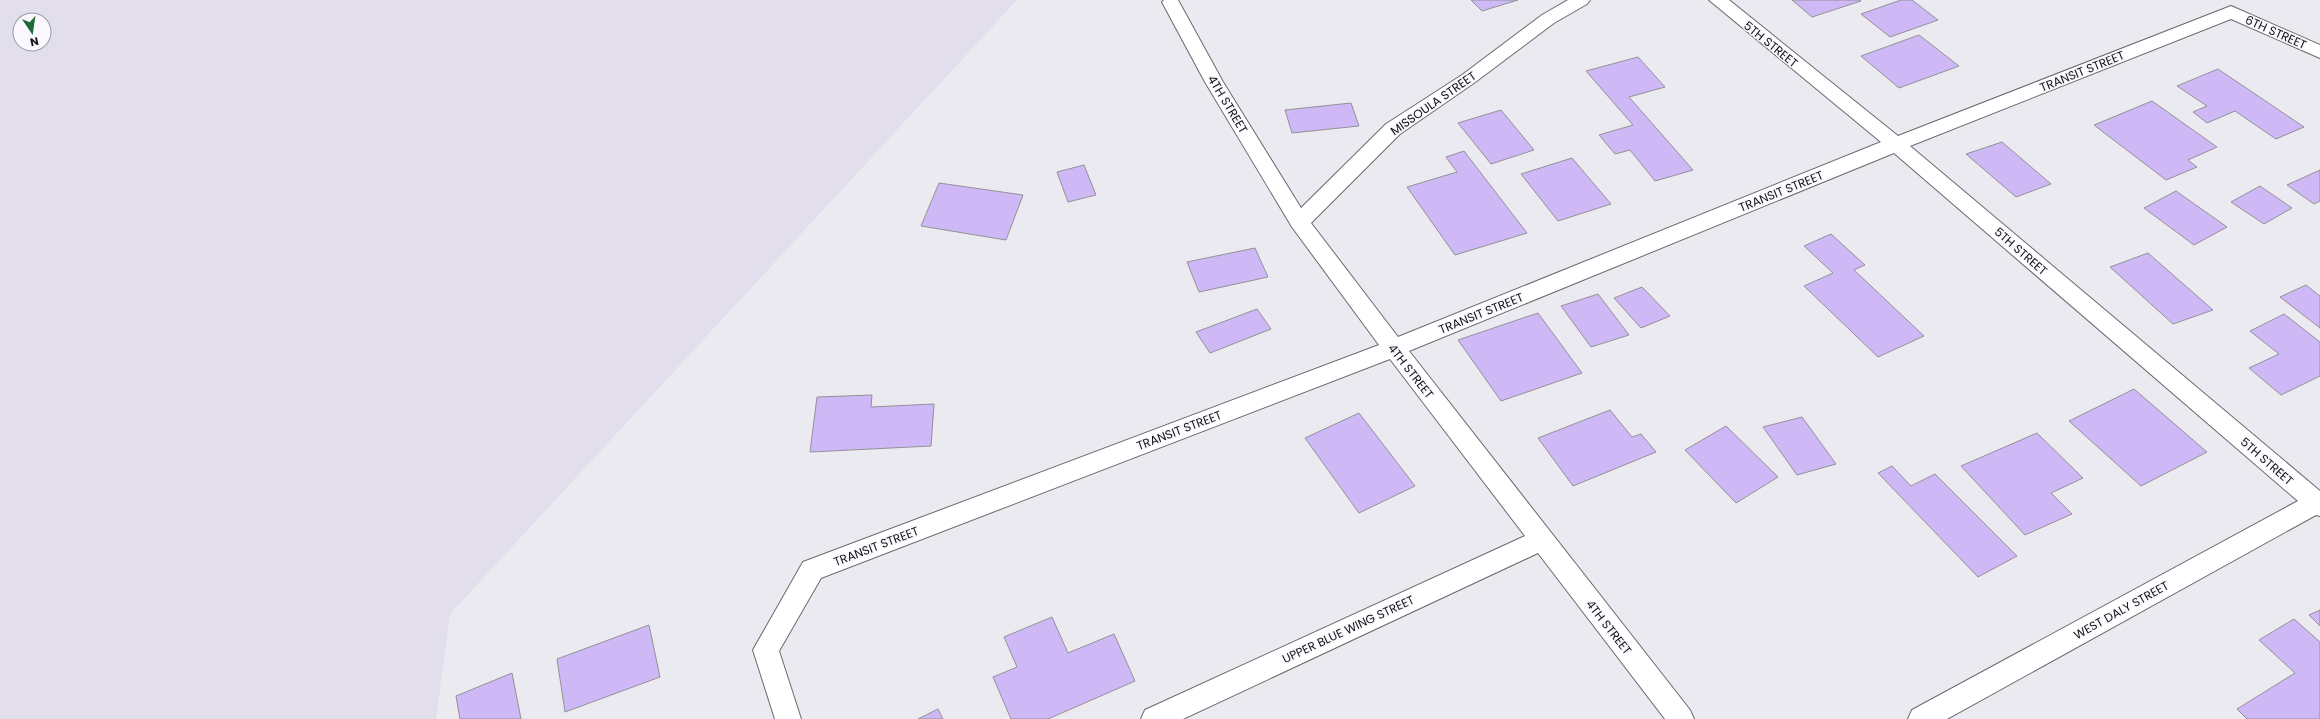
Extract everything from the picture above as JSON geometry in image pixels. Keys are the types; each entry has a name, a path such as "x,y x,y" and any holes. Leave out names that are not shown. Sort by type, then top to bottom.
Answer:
{"street":[{"name":"MISSOULA STREET","path":"1298,222 1393,129 1468,79 1548,19 1581,0"},
{"name":"5TH STREET","path":"1718,0 1896,144 2319,503"},
{"name":"4TH STREET","path":"1171,2 1214,82 1298,222 1681,719"},
{"name":"TRANSIT STREET","path":"788,719 766,650 812,570 1394,348 1896,144 2231,12"},
{"name":"6TH STREET","path":"2231,12 2320,52"},
{"name":"WEST DALY STREET","path":"1921,719 2319,503"},
{"name":"UPPER BLUE WING STREET","path":"1154,719 1542,540"}],"shaded area":[{"path":"0,0 1017,0 450,614 436,719 0,719"}],"building":[{"path":"1471,0 1518,0 1482,11"},
{"path":"1792,0 1860,0 1861,1 1812,17"},
{"path":"1901,0 1912,0 1938,20 1890,37 1861,14"},
{"path":"1919,35 1959,66 1899,88 1861,56"},
{"path":"1638,57 1665,87 1629,97 1693,170 1655,181 1630,150 1615,154 1599,135 1633,125 1586,71"},
{"path":"2218,69 2304,127 2276,139 2235,111 2207,123 2193,112 2207,106 2177,86"},
{"path":"2152,101 2217,147 2188,160 2197,167 2166,180 2094,125"},
{"path":"1351,103 1359,126 1292,133 1285,110"},
{"path":"1501,110 1534,150 1491,164 1458,123"},
{"path":"2002,142 2051,184 2016,197 1966,154"},
{"path":"1464,151 1527,233 1455,255 1407,187 1457,172 1446,157"},
{"path":"1572,158 1611,204 1558,221 1521,174"},
{"path":"1084,165 1096,195 1068,202 1057,172"},
{"path":"2320,170 2320,201 2314,204 2287,185"},
{"path":"939,183 1023,195 1006,240 921,226"},
{"path":"2260,186 2292,208 2264,224 2231,202"},
{"path":"2176,191 2227,227 2194,245 2144,208"},
{"path":"1831,234 1865,265 1854,270 1924,336 1878,357 1804,286 1833,273 1804,246"},
{"path":"1255,248 1268,277 1199,292 1187,262"},
{"path":"2148,253 2213,310 2173,324 2110,267"},
{"path":"2306,285 2320,296 2320,328 2280,297"},
{"path":"1642,287 1670,316 1641,328 1614,298"},
{"path":"1598,294 1629,335 1591,347 1561,306"},
{"path":"1257,309 1271,329 1210,353 1196,332"},
{"path":"1538,313 1582,373 1501,401 1458,340"},
{"path":"2284,314 2320,342 2320,376 2281,395 2249,368 2279,354 2250,331"},
{"path":"2134,389 2207,452 2141,486 2069,421"},
{"path":"872,395 871,407 934,404 931,446 810,452 817,397"},
{"path":"1610,410 1632,437 1641,434 1656,452 1573,486 1538,438"},
{"path":"1359,413 1415,486 1359,513 1305,438"},
{"path":"1802,417 1836,464 1797,475 1763,427"},
{"path":"1726,426 1778,477 1736,503 1685,450"},
{"path":"2037,433 2083,478 2051,493 2072,514 2025,535 1961,466"},
{"path":"1892,466 1911,486 1935,474 2017,556 1978,577 1878,473"},
{"path":"2320,610 2320,626 2309,615"},
{"path":"1052,617 1068,653 1114,634 1135,681 1048,719 1011,719 993,677 1017,667 1004,637"},
{"path":"2294,619 2320,642 2320,719 2247,719 2237,709 2295,673 2259,640"},
{"path":"649,625 660,677 565,712 557,659"},
{"path":"512,673 521,719 460,719 456,696"},
{"path":"938,709 943,719 918,719"}]}
